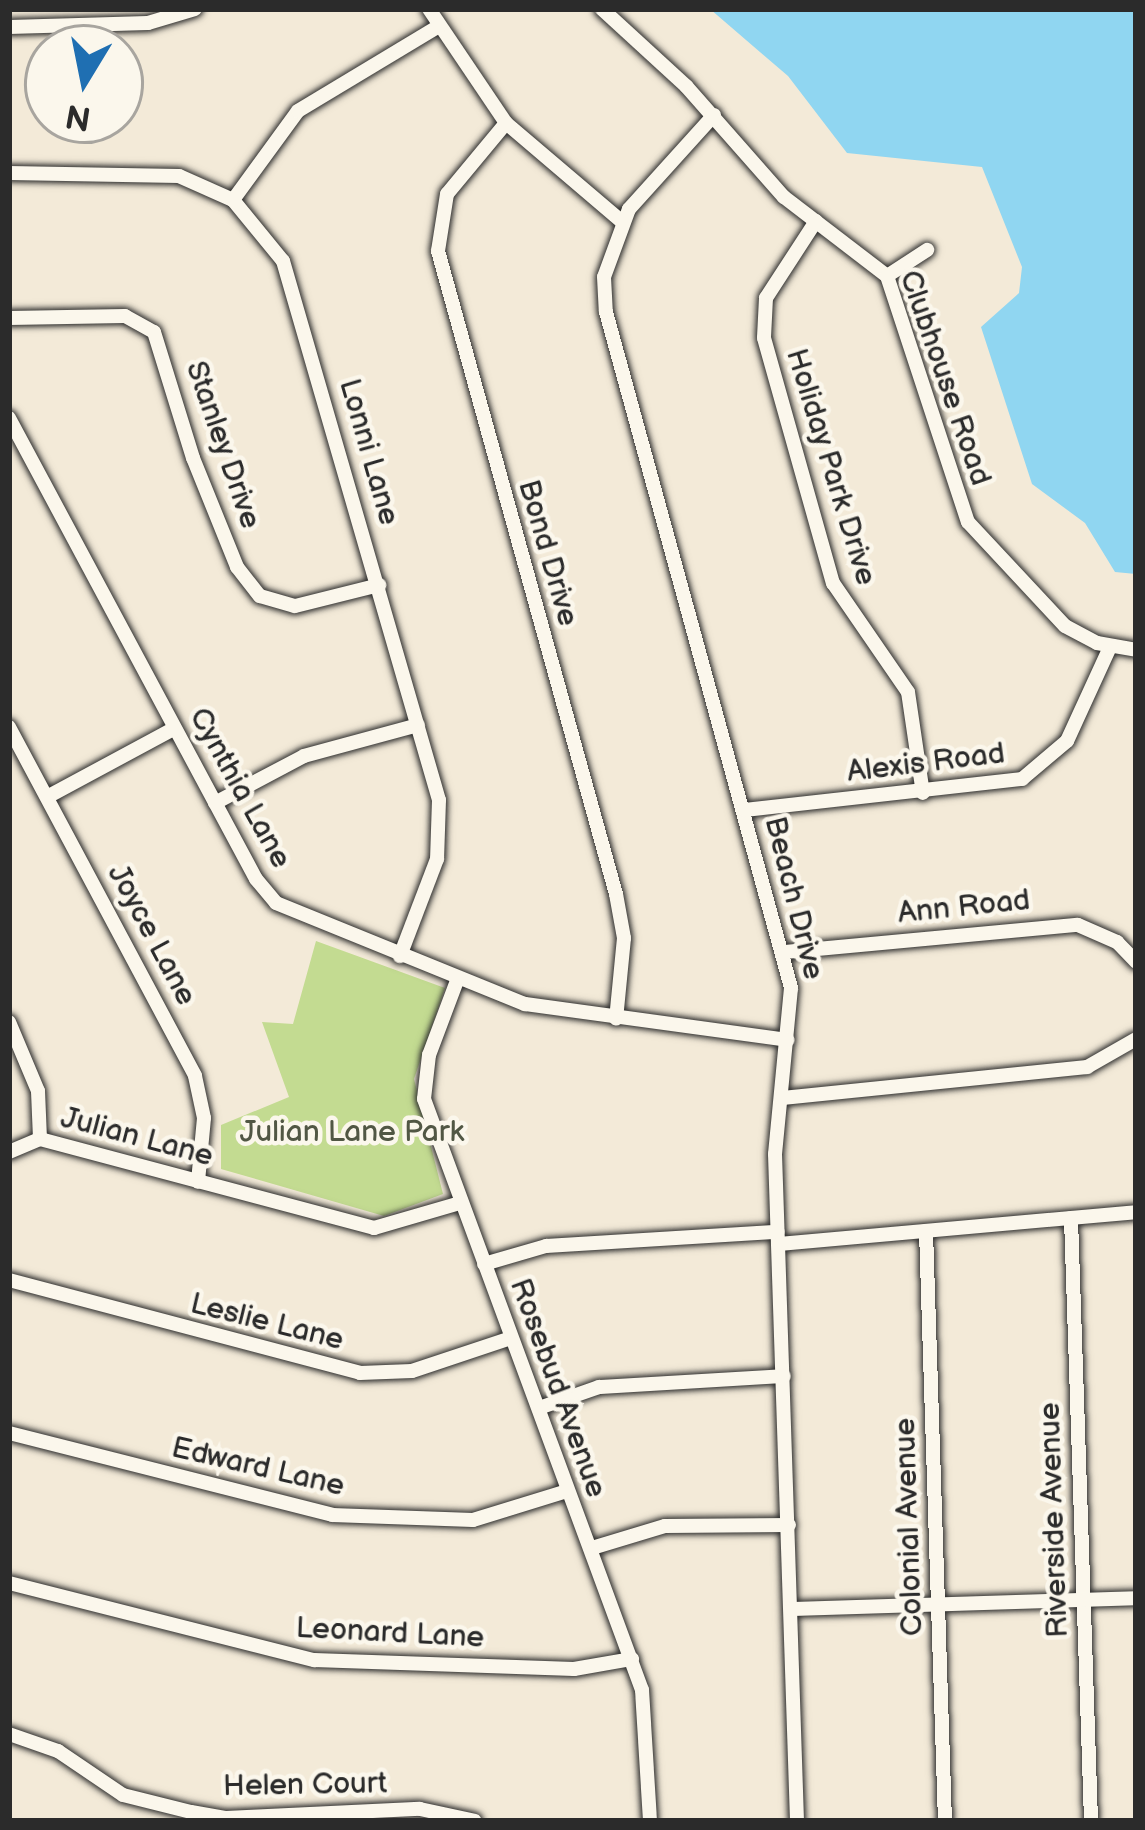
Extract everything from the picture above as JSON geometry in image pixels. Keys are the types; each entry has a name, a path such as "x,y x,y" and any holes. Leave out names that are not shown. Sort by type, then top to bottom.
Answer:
{"street":[{"path":"112,24 148,23 195,9"},
{"path":"429,9 506,123 620,221"},
{"name":"Clubhouse Road","path":"602,9 714,115 784,197 887,276 968,522 1065,626 1110,647 1136,650"},
{"path":"9,172 144,170 233,200 298,112 439,26"},
{"name":"Beach Drive","path":"714,115 620,221 604,277 606,313 785,952 788,1040 778,1238 796,1821"},
{"name":"Bond Drive","path":"506,123 447,194 437,251 616,894 624,938 616,1018"},
{"name":"Lonni Lane","path":"233,200 292,279 418,725 441,838 400,956"},
{"name":"Holiday Park Drive","path":"816,221 766,298 764,338 833,583 908,692 923,793"},
{"path":"887,276 926,250"},
{"name":"Stanley Drive","path":"9,318 125,316 154,332 193,458 237,567 260,596 295,606 379,585"},
{"name":"Cynthia Lane","path":"9,418 215,803 276,902 400,956 540,1008 788,1040"},
{"name":"Alexis Road","path":"745,810 996,787 1038,771 1067,741 1110,647"},
{"path":"215,803 304,756 418,725"},
{"name":"Joyce Lane","path":"9,727 195,1076 204,1118 198,1182"},
{"path":"47,797 175,728"},
{"name":"Ann Road","path":"785,952 1078,925 1117,942 1136,962"},
{"name":"Rosebud Avenue","path":"458,979 423,1084 460,1203 632,1659 646,1712 650,1821"},
{"path":"9,1022 38,1091 40,1139"},
{"path":"782,1098 1088,1067 1136,1039"},
{"name":"Julian Lane","path":"9,1152 40,1139 374,1228 460,1203"},
{"path":"484,1264 546,1246 926,1231 1136,1213"},
{"name":"Riverside Avenue","path":"1071,1218 1090,1821"},
{"name":"Colonial Avenue","path":"926,1231 945,1821"},
{"name":"Leslie Lane","path":"9,1280 360,1373 412,1371 511,1338"},
{"path":"538,1408 599,1388 784,1376"},
{"name":"Edward Lane","path":"9,1433 332,1515 485,1519 567,1492"},
{"path":"592,1549 665,1526 789,1525"},
{"name":"Leonard Lane","path":"9,1583 314,1660 574,1669 632,1659"},
{"path":"792,1609 1136,1598"},
{"name":"Helen Court","path":"9,1734 58,1750 123,1795 190,1812 226,1818 420,1809 476,1821"}],"green space":[{"name":"Julian Lane Park","path":"316,941 445,988 414,1079 443,1194 384,1216 221,1169 221,1125 289,1097 262,1022 293,1024"}],"water":[{"path":"710,9 1136,9 1136,574 1115,572 1085,523 1032,484 981,327 1019,293 1022,267 982,167 847,153 788,76"}]}
